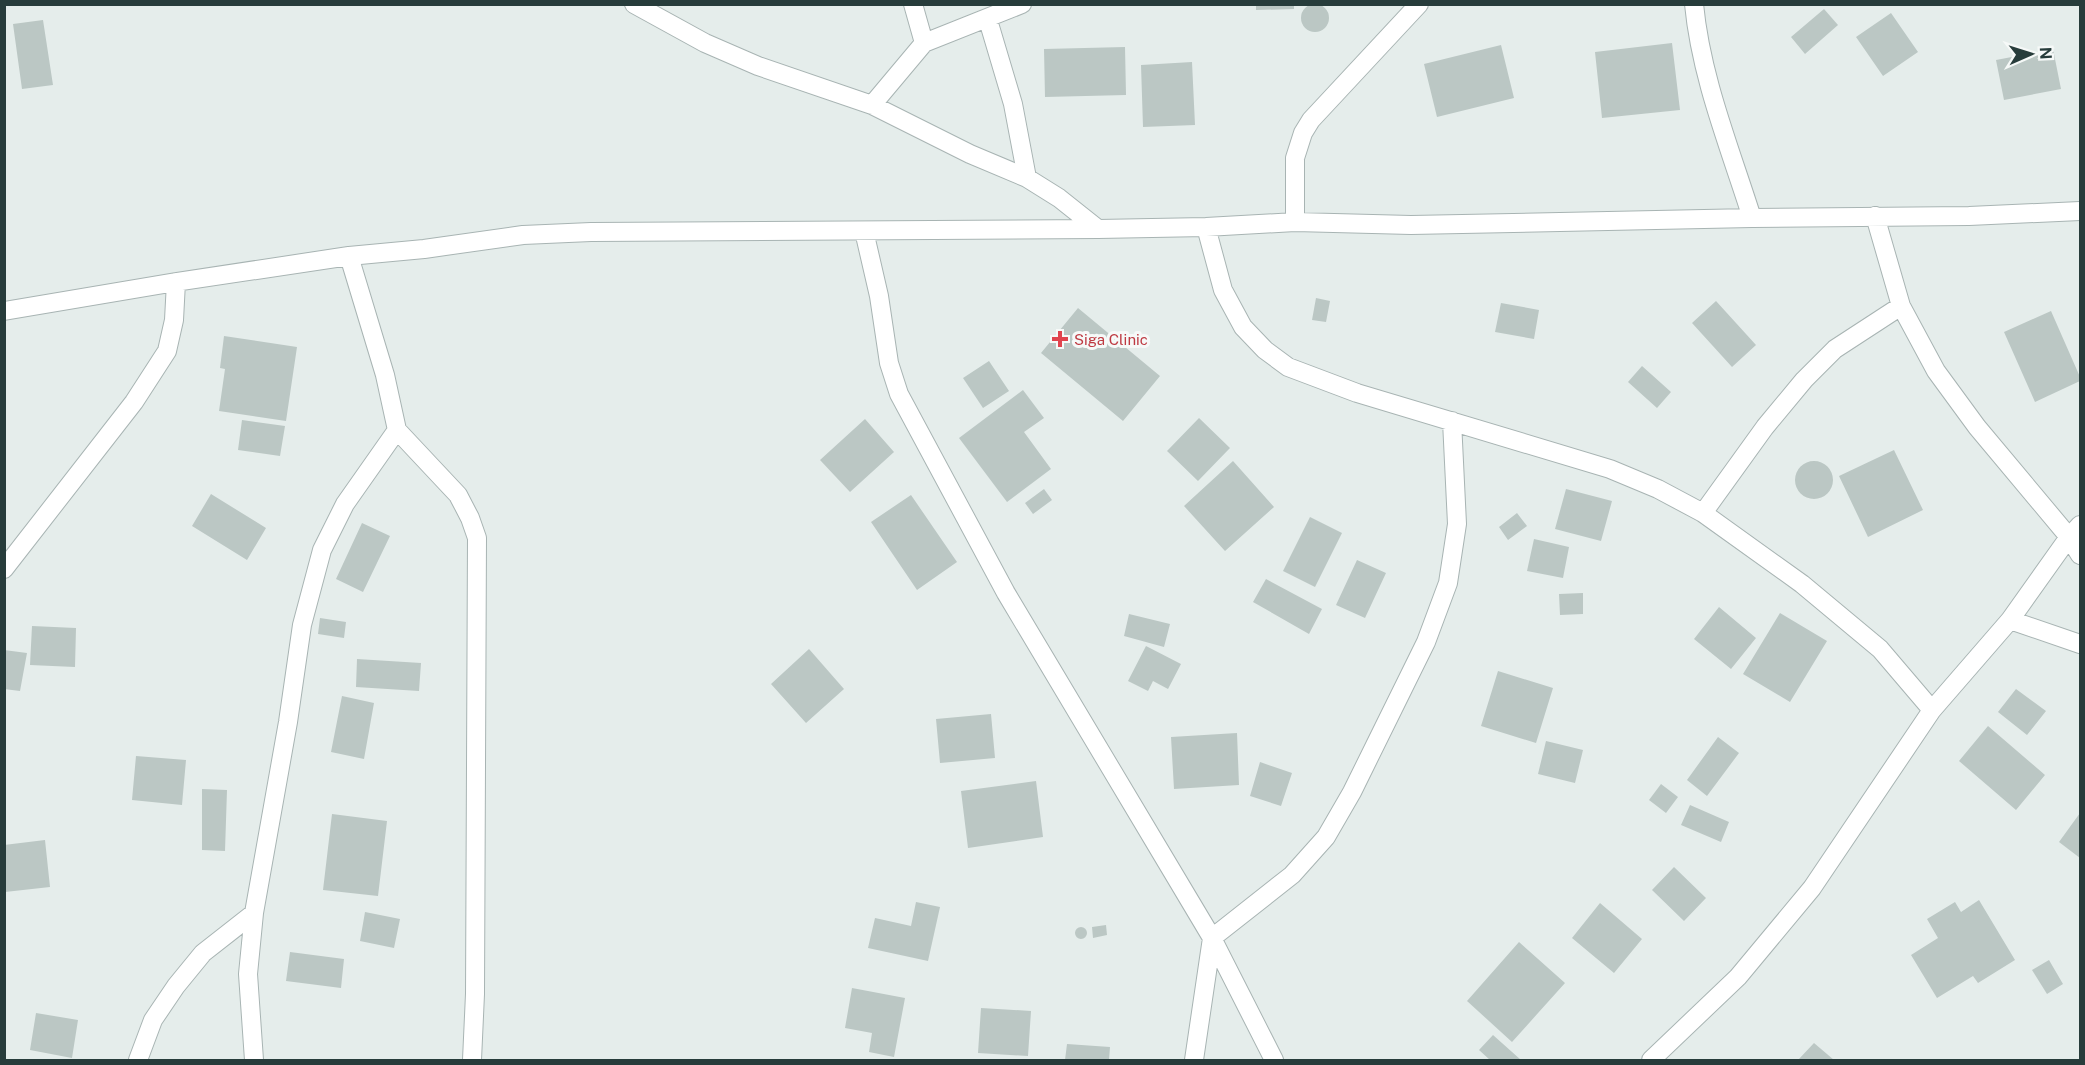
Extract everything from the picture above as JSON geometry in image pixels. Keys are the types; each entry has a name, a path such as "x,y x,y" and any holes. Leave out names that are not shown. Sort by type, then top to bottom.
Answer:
{"street":[{"path":"634,4 705,43 758,66 872,105 970,154 1028,178 1059,198 1098,229"},
{"path":"913,4 924,43"},
{"path":"872,105 924,43 987,20 1022,4"},
{"path":"1295,222 1295,158 1302,134 1311,120 1419,4"},
{"path":"1694,4 1702,59 1752,218"},
{"path":"987,20 1013,104 1028,178"},
{"path":"4,311 349,256 424,249 523,235 1098,229 1206,227 1295,222 1411,225 1969,216 2080,210"},
{"path":"1875,216 1901,306 1936,371 1970,418 2075,531 2080,555"},
{"path":"1206,227 1223,290 1243,327 1265,350 1288,367 1357,393 1610,469 1658,489 1703,513 1802,584 1880,650 1932,710"},
{"path":"864,231 879,296 889,363 899,394 1006,593 1212,938 1274,1060"},
{"path":"349,256 385,375 397,430 458,495 477,538 475,994 472,1060"},
{"path":"4,569 134,402 167,351 174,320 176,282"},
{"path":"1703,513 1765,427 1804,380 1835,349 1901,306"},
{"path":"1194,1060 1212,938 1292,874 1326,837 1352,792 1426,642 1448,583 1457,524 1452,421"},
{"path":"254,1060 248,974 254,913 286,733 302,625 322,550 345,504 397,430"},
{"path":"1651,1060 1738,977 1812,888 1932,710 2010,620 2075,531"},
{"path":"2010,620 2080,644"},
{"path":"138,1060 153,1020 202,953 254,913"}],"building":[{"path":"1256,4 1294,4 1294,9 1256,10"},
{"path":"1315,4 1325,8 1329,18 1325,28 1315,32 1305,28 1301,18 1305,8"},
{"path":"1824,9 1838,25 1805,54 1791,37"},
{"path":"1891,13 1918,52 1883,76 1856,37"},
{"path":"43,20 53,85 22,89 13,24"},
{"path":"1672,43 1680,110 1602,118 1595,52"},
{"path":"1501,45 1514,98 1437,117 1424,64"},
{"path":"1125,47 1126,95 1045,97 1044,49"},
{"path":"2053,49 2061,89 2004,100 1996,60"},
{"path":"1192,62 1195,125 1143,127 1141,65"},
{"path":"1316,298 1330,301 1326,322 1312,320"},
{"path":"1716,301 1756,345 1732,367 1692,323"},
{"path":"1501,303 1539,310 1534,339 1495,332"},
{"path":"1078,308 1160,376 1123,421 1041,353"},
{"path":"2051,311 2080,381 2035,402 2004,332"},
{"path":"224,336 297,347 286,421 219,411 225,369 220,368"},
{"path":"989,361 1009,391 983,408 963,378"},
{"path":"1642,366 1671,392 1657,408 1628,382"},
{"path":"1023,390 1044,418 1024,432 1051,469 1007,502 959,438"},
{"path":"1199,418 1230,448 1198,481 1167,451"},
{"path":"865,419 894,452 850,492 820,460"},
{"path":"242,420 285,426 280,456 238,450"},
{"path":"1894,450 1923,510 1868,537 1839,476"},
{"path":"1233,461 1274,507 1225,551 1184,506"},
{"path":"1814,461 1828,466 1833,480 1828,494 1814,499 1800,494 1795,480 1800,466"},
{"path":"1044,489 1052,500 1033,514 1025,503"},
{"path":"1566,489 1612,501 1601,541 1555,529"},
{"path":"211,494 266,528 247,560 192,526"},
{"path":"911,495 957,562 917,590 871,522"},
{"path":"1517,513 1527,526 1508,540 1499,527"},
{"path":"1310,517 1342,533 1315,587 1283,571"},
{"path":"362,523 390,536 363,592 336,579"},
{"path":"1534,539 1569,547 1563,578 1527,571"},
{"path":"1357,560 1386,573 1365,618 1336,605"},
{"path":"1266,579 1322,609 1309,634 1253,602"},
{"path":"1583,593 1583,614 1560,615 1559,594"},
{"path":"1719,607 1756,638 1731,669 1694,639"},
{"path":"1780,613 1827,641 1790,702 1743,674"},
{"path":"1129,614 1170,624 1164,647 1124,636"},
{"path":"320,618 346,622 344,638 318,634"},
{"path":"32,626 76,628 75,667 30,665"},
{"path":"1146,646 1181,664 1168,689 1153,681 1148,691 1128,681"},
{"path":"809,649 844,689 806,723 771,684"},
{"path":"4,650 27,653 20,691 4,689"},
{"path":"357,659 421,663 419,691 356,687"},
{"path":"1498,671 1553,688 1536,743 1481,726"},
{"path":"2016,689 2046,711 2027,735 1998,712"},
{"path":"342,696 374,703 364,759 331,752"},
{"path":"991,714 995,758 940,763 936,719"},
{"path":"1988,726 2045,775 2016,810 1959,761"},
{"path":"1237,733 1239,785 1174,789 1171,737"},
{"path":"1718,737 1739,753 1707,796 1687,780"},
{"path":"1546,741 1583,750 1575,783 1538,774"},
{"path":"136,756 186,760 182,805 132,800"},
{"path":"1260,762 1292,773 1281,806 1250,796"},
{"path":"1036,781 1043,837 968,848 961,791"},
{"path":"1661,784 1678,797 1666,813 1649,800"},
{"path":"202,789 227,790 225,851 202,850"},
{"path":"1690,805 1729,822 1721,842 1681,825"},
{"path":"2080,813 2080,858 2059,842"},
{"path":"332,814 387,821 378,896 323,890"},
{"path":"45,840 50,887 5,892 4,845"},
{"path":"1674,867 1706,898 1684,921 1652,890"},
{"path":"1979,900 2015,960 1978,983 1973,976 1937,998 1911,955 1938,938 1927,919 1955,902 1961,912"},
{"path":"916,902 940,907 928,961 868,948 875,918 911,926"},
{"path":"1600,903 1642,939 1614,973 1572,938"},
{"path":"365,912 400,919 394,948 360,941"},
{"path":"1106,925 1107,935 1093,938 1092,927"},
{"path":"1081,927 1087,933 1081,939 1075,933"},
{"path":"1519,942 1565,983 1512,1042 1467,1001"},
{"path":"290,952 344,959 341,988 286,981"},
{"path":"2049,960 2063,984 2047,994 2032,970"},
{"path":"852,988 905,998 894,1057 869,1052 872,1033 845,1028"},
{"path":"981,1008 1031,1011 1028,1056 978,1053"},
{"path":"36,1013 78,1020 72,1058 30,1050"},
{"path":"1493,1035 1521,1060 1490,1060 1479,1050"},
{"path":"1814,1043 1834,1060 1798,1060"},
{"path":"1067,1044 1110,1047 1109,1060 1065,1060"}],"place":[{"name":"Siga Clinic","path":"1060,339"}]}
